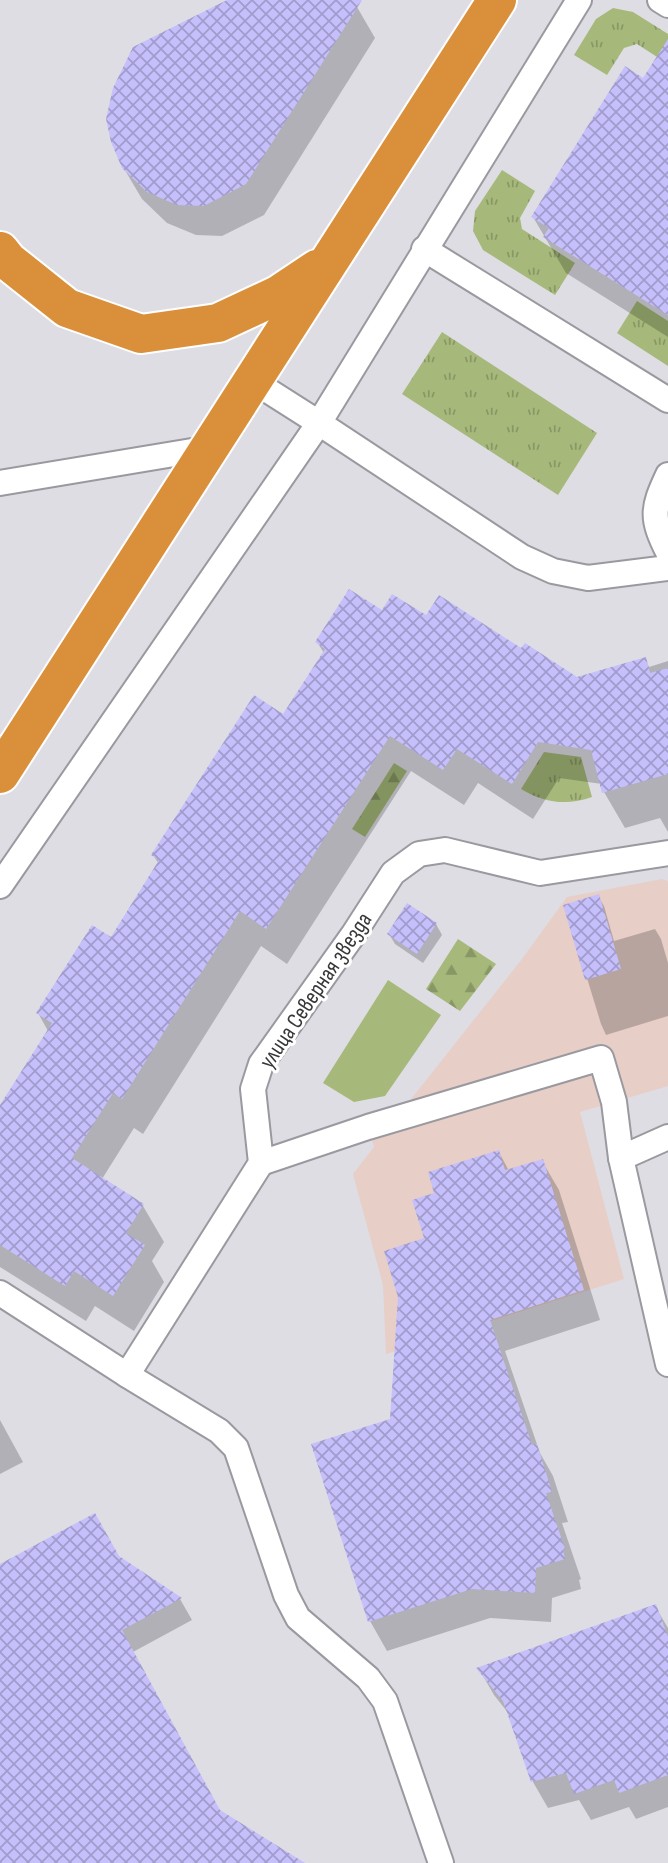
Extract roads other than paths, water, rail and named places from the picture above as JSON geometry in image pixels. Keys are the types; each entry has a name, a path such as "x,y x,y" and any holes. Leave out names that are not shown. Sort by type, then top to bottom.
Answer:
{"highway":[{"path":"468,43 474,0"},
{"path":"0,774 497,0"},
{"path":"0,251 8,261 67,308 141,334 218,323 278,295 330,261"}],"lane":[{"path":"0,886 319,423 579,0"},
{"path":"660,0 668,5"},
{"path":"424,249 668,400"},
{"path":"253,381 522,557 553,572 588,578 668,568"},
{"path":"0,483 210,448"},
{"path":"668,475 655,503 656,527 668,552"},
{"name":"улица Северная звезда","path":"261,1163 253,1089 261,1065 393,873 419,854 445,850 540,873 668,853"},
{"path":"127,1375 261,1163 368,1127 601,1058 614,1102 621,1158 668,1364"},
{"path":"621,1158 668,1137"},
{"path":"0,1293 127,1375 219,1430 236,1448 286,1595 298,1618 368,1678 384,1700 441,1863"}]}
